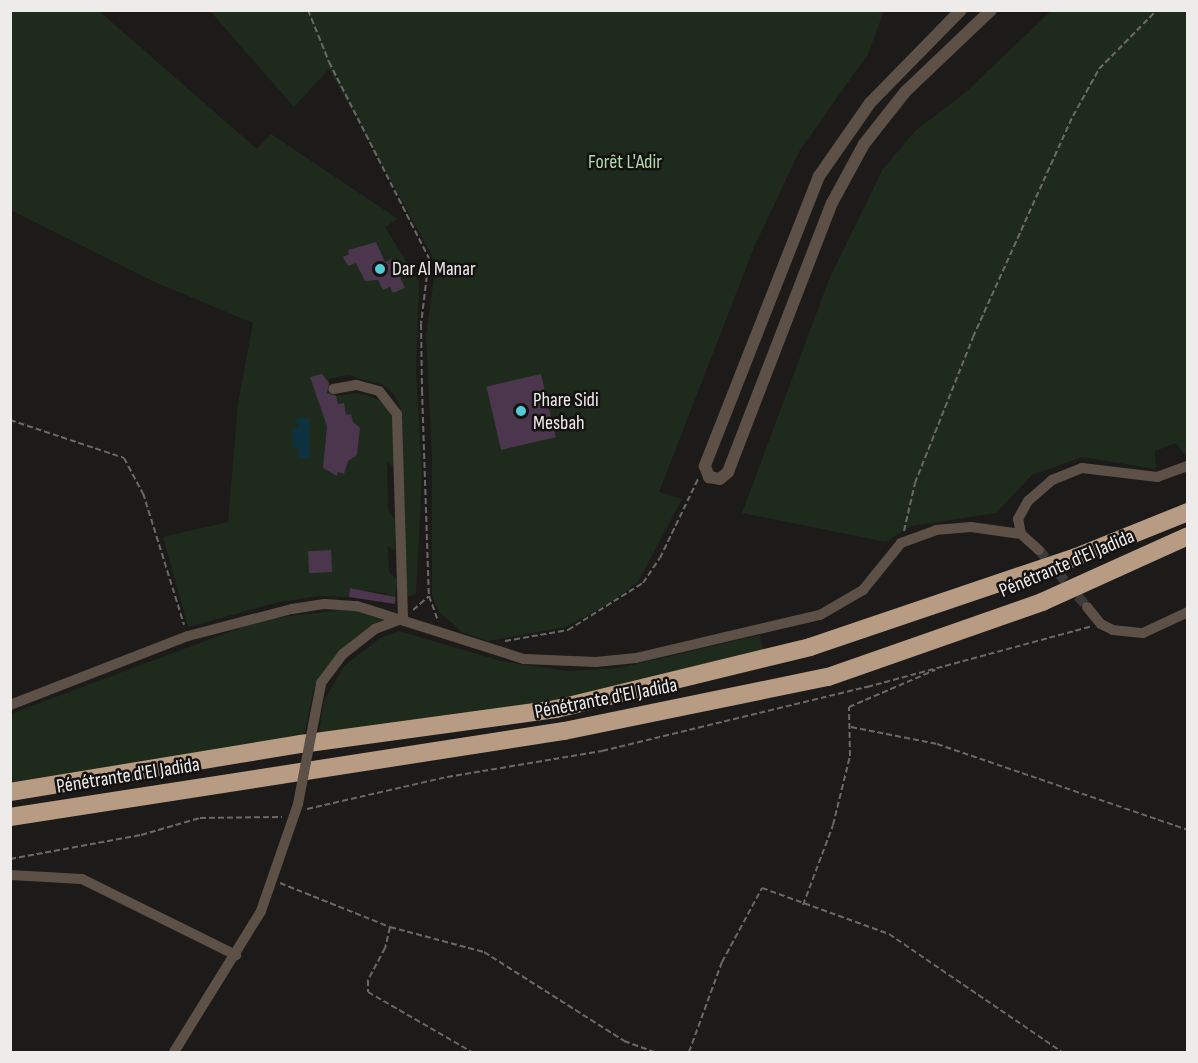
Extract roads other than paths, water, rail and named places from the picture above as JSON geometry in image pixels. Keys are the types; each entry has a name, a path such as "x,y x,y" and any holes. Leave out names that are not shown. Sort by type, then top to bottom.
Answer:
{"highway":[{"name":"Pénétrante d'El Jadida","path":"10,792 302,744 568,706 810,647 1076,557 1188,512"},
{"name":"Pénétrante d'El Jadida","path":"10,817 564,731 828,677 1042,602 1188,536"}],"street":[{"path":"961,10 870,102 819,176 705,466 714,479 728,472 832,203 864,144 905,92 991,10"},
{"path":"333,388 356,385 379,392 397,414 403,618"},
{"path":"1021,534 1018,519 1028,501 1052,480 1082,468 1157,477 1188,466"},
{"path":"10,705 188,636 257,616 325,604 357,606 403,618 524,659 596,662 636,658 820,615 863,590 901,543 936,531 971,527 1021,534 1039,550"},
{"path":"1087,607 1101,624 1113,630 1143,633 1188,612"},
{"path":"174,1053 236,955 261,911 274,880 297,809 321,683 343,654 375,629 403,618"},
{"path":"10,875 82,879 236,955"}],"water":[{"path":"297,418 309,418 310,458 299,458 298,448 293,447 292,428 298,428"}],"tunnel":[{"path":"1039,550 1087,607"}],"place":[{"name":"Dar Al Manar","path":"380,269"},
{"name":"Phare Sidi Mesbah","path":"521,411"}],"park label":[{"name":"Forêt L'Adir","path":"625,162"}]}
